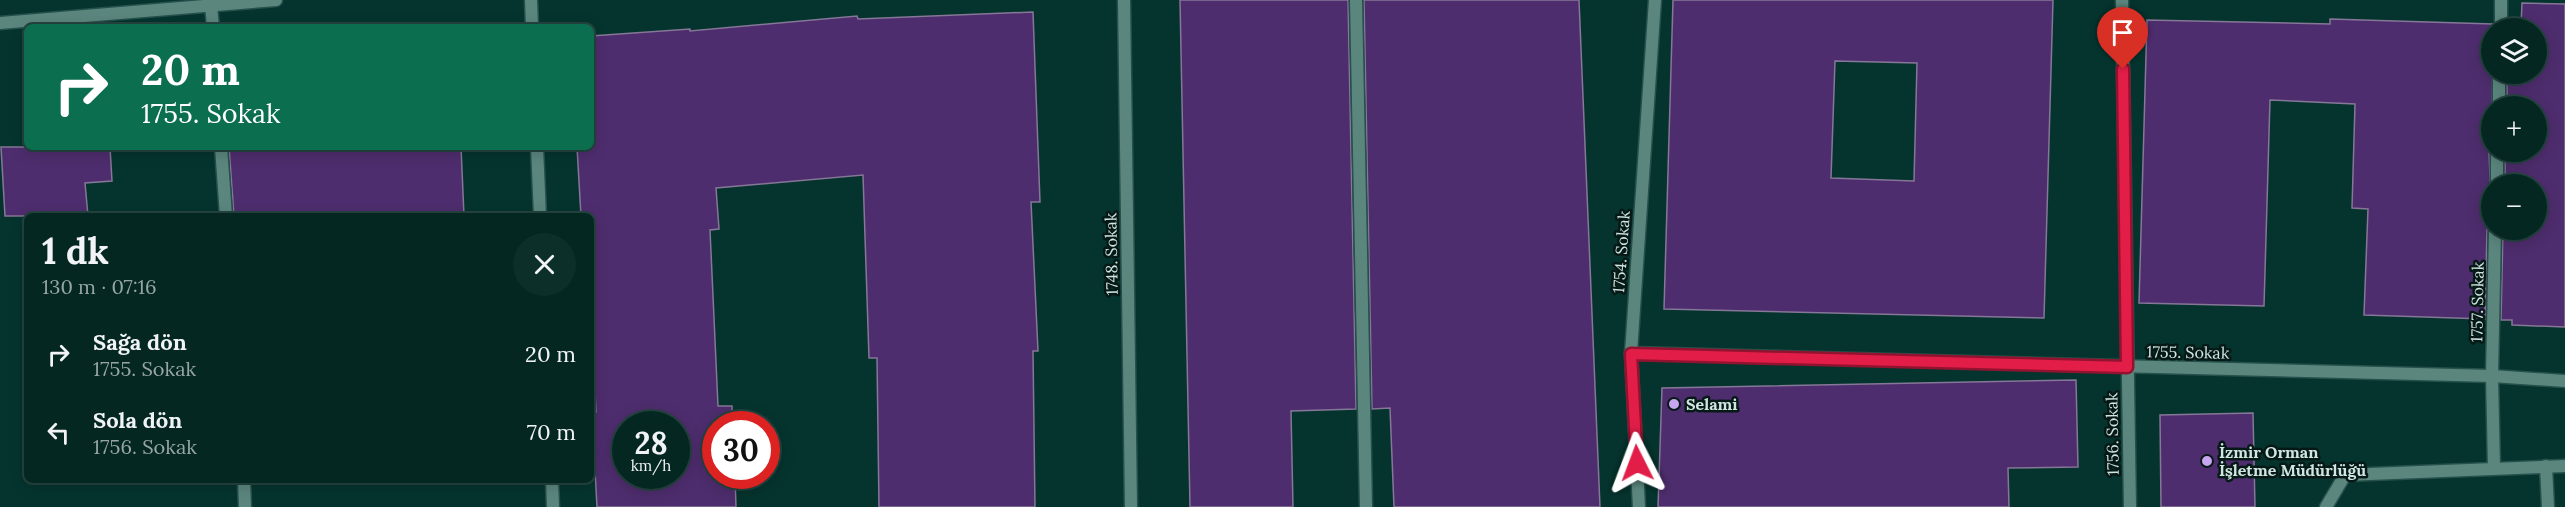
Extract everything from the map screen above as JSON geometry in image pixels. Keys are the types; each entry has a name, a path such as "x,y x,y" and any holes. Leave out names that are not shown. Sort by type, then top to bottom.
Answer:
{"street":[{"path":"0,23 211,2 276,0"},
{"path":"531,0 532,24"},
{"name":"1748. Sokak","path":"1124,0 1131,507"},
{"path":"1356,0 1366,507"},
{"name":"1754. Sokak","path":"1639,507 1631,354 1655,0"},
{"name":"1756. Sokak","path":"2122,0 2130,507"},
{"path":"2500,18 2501,0"},
{"path":"211,2 213,24"},
{"path":"221,150 225,213"},
{"path":"537,150 540,213"},
{"name":"1757. Sokak","path":"2494,468 2492,376 2496,240"},
{"name":"1755. Sokak","path":"1631,354 2492,376 2565,381"},
{"path":"2546,466 2548,507"},
{"path":"2326,507 2344,475 2565,466"},
{"path":"243,483 245,507"},
{"path":"552,483 553,507"}],"building":[{"path":"1180,0 1348,0 1356,409 1291,411 1293,507 1190,507"},
{"path":"1364,0 1579,0 1600,507 1394,507 1390,408 1372,409"},
{"path":"1673,0 2053,0 2044,318 1664,309","holes":["1835,61 1917,63 1914,181 1831,178"]},
{"path":"2522,3 2565,4 2565,327 2512,325 2512,320 2501,320 2503,240 2547,240 2547,174 2505,174 2505,162 2547,162 2547,96 2507,96 2507,84 2547,84 2547,18 2521,18"},
{"path":"1033,12 1040,202 1031,202 1038,351 1033,351 1035,507 879,507 877,358 869,358 863,175 716,188 719,229 710,230 718,406 732,406 732,411 702,411 702,489 735,489 736,507 597,507 594,450 594,412 596,412 594,213 581,213 577,150 594,150 594,36 690,29 690,31 857,16 858,19"},
{"path":"2330,19 2481,24 2481,84 2493,84 2492,96 2481,96 2481,162 2489,162 2490,174 2481,174 2481,240 2487,240 2485,319 2364,315 2368,209 2352,208 2355,104 2270,100 2264,306 2139,303 2147,20 2330,24"},
{"path":"1,147 24,147 24,150 110,150 112,181 85,183 88,213 24,213 24,216 5,216"},
{"path":"229,150 461,150 464,213 234,213"},
{"path":"2076,380 2078,467 2008,468 2009,507 1658,507 1662,388"},
{"name":"İzmir Orman İşletme Müdürlüğü","path":"2253,413 2255,507 2161,507 2160,415"}],"place":[{"name":"Selami","path":"1674,404"},
{"name":"İzmir Orman İşletme Müdürlüğü","path":"2207,461"}],"route":[{"path":"1637,463 1631,354 2127,367 2123,69"}]}
